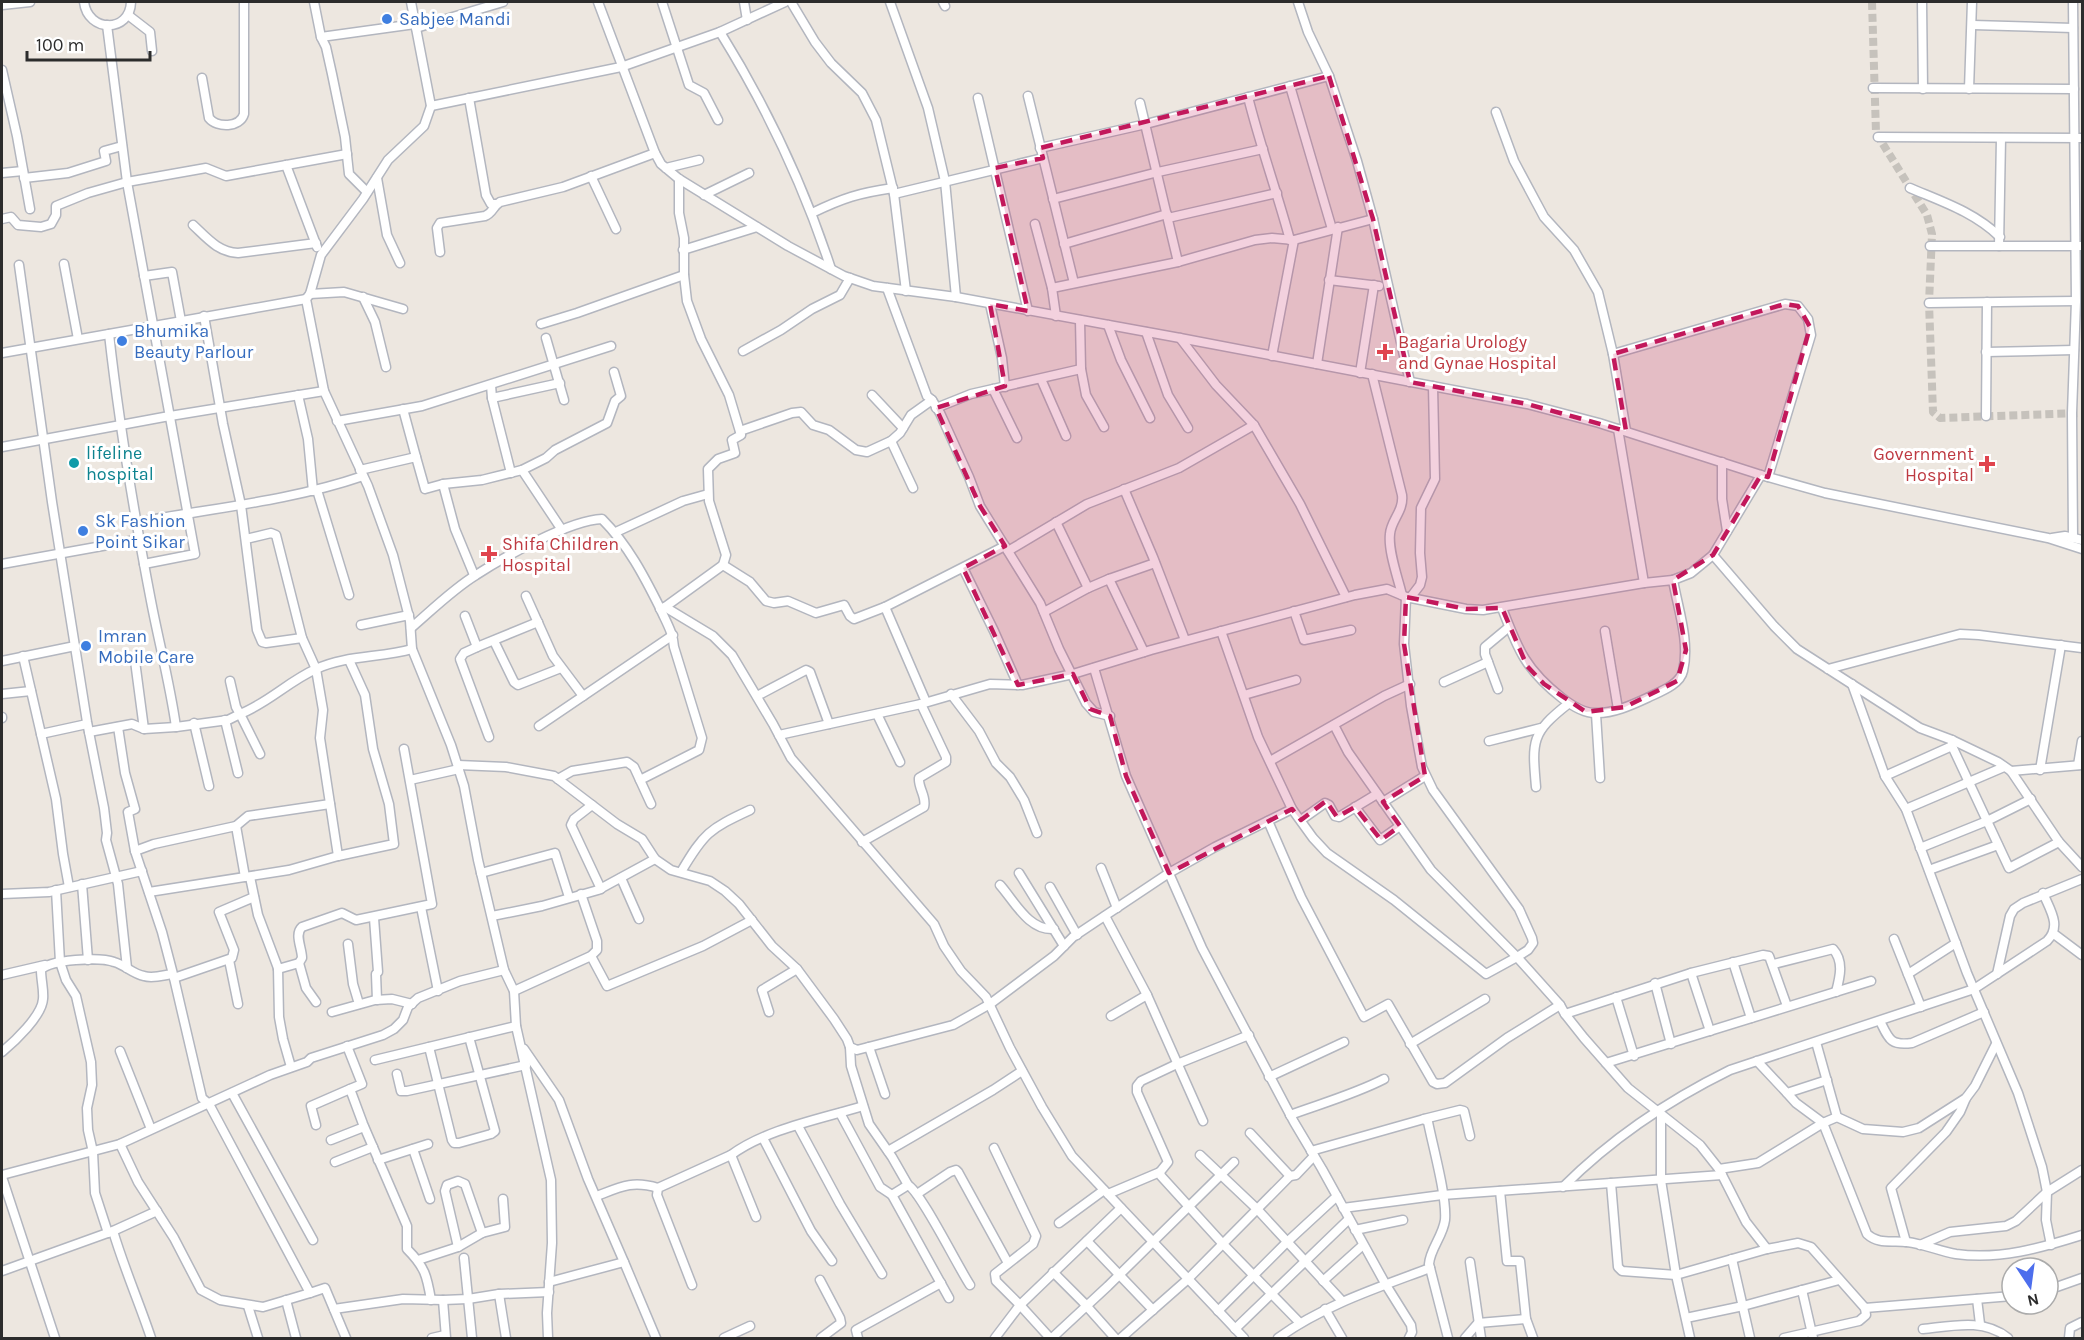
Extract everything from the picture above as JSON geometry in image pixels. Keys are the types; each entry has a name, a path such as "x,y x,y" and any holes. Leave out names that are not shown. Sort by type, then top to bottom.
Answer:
{"street":[{"path":"2,5 30,2"},
{"path":"84,2 89,17 94,22 107,25 116,24 128,15 131,2"},
{"path":"202,78 209,118 212,122 233,124 242,120 244,2"},
{"path":"314,2 332,74 349,174 367,192"},
{"path":"411,2 431,106 424,126 388,160 321,255 308,296 324,391 361,473 393,555 409,615 412,649 464,786 481,873 504,970 514,991 516,1026 551,1180 552,1244 546,1313 548,1338"},
{"path":"321,37 415,26 503,2"},
{"path":"598,2 655,153 666,168 679,180 757,227 850,278 887,288 956,297 1527,404 1622,430 1764,476 1825,493 2048,538 2082,549"},
{"path":"662,2 689,85 704,93 718,120"},
{"path":"744,2 747,20"},
{"path":"431,106 621,67 720,32 785,2"},
{"path":"791,2 821,51 862,93 870,106 879,129 893,191 906,291"},
{"path":"890,2 928,108 945,181 956,297"},
{"path":"1298,2 1308,32 1329,76 1373,219 1410,382"},
{"path":"1922,2 1923,89"},
{"path":"1969,89 1972,2"},
{"path":"2048,538 2065,536 2078,539 2072,413 2079,246 2079,138 2074,88 2073,2"},
{"path":"128,15 150,32 152,51"},
{"path":"107,25 127,182 195,554 144,564"},
{"path":"1973,25 2073,28"},
{"path":"720,32 758,97 812,213 831,269"},
{"path":"2,70 30,209"},
{"path":"1040,148 1146,124 1329,76"},
{"path":"1290,86 1312,167 1335,228 1317,364"},
{"path":"1873,88 2074,88"},
{"path":"1028,96 1074,283"},
{"path":"1248,97 1292,240 1272,356"},
{"path":"469,98 486,195 491,204 563,187 655,153"},
{"path":"978,98 1028,311"},
{"path":"1140,103 1178,262"},
{"path":"1496,112 1514,161 1544,217 1574,250 1592,279 1601,300 1613,354 1644,583"},
{"path":"1878,137 2079,138"},
{"path":"1999,241 2001,138"},
{"path":"2,173 24,175 68,173 106,161 104,151 122,146"},
{"path":"1053,199 1158,172 1263,149"},
{"path":"2,219 11,217 18,225 41,227 51,224 56,215 56,206 88,193 127,182 206,168 226,176 347,154"},
{"path":"812,213 843,198 945,181 1043,158"},
{"path":"666,168 699,159"},
{"path":"286,165 321,255"},
{"path":"704,195 749,173"},
{"path":"591,176 616,229"},
{"path":"376,178 387,235 400,263"},
{"path":"662,608 723,565 726,555 708,494 708,469 718,459 735,453 732,440 741,435 729,395 691,316 684,275 679,180"},
{"path":"1910,189 1970,213 1980,219 1999,241"},
{"path":"1064,244 1167,216 1277,193"},
{"path":"440,252 438,225 489,215 496,204"},
{"path":"1052,288 1178,262 1255,240 1272,238 1292,240 1373,219"},
{"path":"1035,224 1052,288 1056,316"},
{"path":"193,225 216,246 238,254 316,243"},
{"path":"683,250 757,227"},
{"path":"1930,246 1999,241 2079,246"},
{"path":"64,264 78,339"},
{"path":"19,265 60,553 88,728 104,808 107,833 105,840 118,884 127,968"},
{"path":"144,276 172,272 174,274 181,321"},
{"path":"541,324 684,275"},
{"path":"743,351 781,330 812,309 840,295 850,278"},
{"path":"1329,280 1388,287"},
{"path":"1360,373 1374,285"},
{"path":"887,288 927,396 934,404 969,477 980,506 1022,571 1090,709 1101,715 1110,716"},
{"path":"2,353 336,292 403,309"},
{"path":"363,297 375,322 386,367"},
{"path":"1929,303 2076,301"},
{"path":"1986,417 1987,302"},
{"path":"990,304 1002,358 1005,387"},
{"path":"779,735 924,703 990,684 1018,685 1073,674 1185,640 1346,597 1387,590 1466,609 1484,610 1673,580 1691,573 1713,555 1764,476 1811,335 1808,319 1798,306 1785,304 1613,354"},
{"path":"204,316 220,408 242,505 257,630 262,642 266,643 302,638"},
{"path":"1080,320 1081,369 1086,395 1104,427"},
{"path":"1108,325 1121,360 1150,418"},
{"path":"1146,332 1168,394 1188,428"},
{"path":"109,334 121,425 144,564 170,680 176,727"},
{"path":"546,338 564,400"},
{"path":"1180,338 1216,385 1254,425 1300,504 1346,597"},
{"path":"337,421 422,406 611,346"},
{"path":"1986,352 2074,350"},
{"path":"740,431 801,412 813,425 829,430 862,452 874,450 891,441 911,415 934,404 1081,369"},
{"path":"403,409 424,489 443,484 482,480 522,470 608,423 615,401 621,396 614,372"},
{"path":"1221,631 1258,737 1292,809 1327,854 1394,900 1486,974 1530,948 1533,943 1523,917 1425,776 1411,706 1404,645 1406,596 1390,541 1392,526 1401,510 1402,495 1372,374"},
{"path":"1041,379 1066,436"},
{"path":"492,398 560,383"},
{"path":"491,385 492,398 511,472"},
{"path":"1406,596 1420,585 1422,577 1421,508 1435,479 1433,386"},
{"path":"993,389 1017,438"},
{"path":"2,447 324,391"},
{"path":"298,395 308,440 315,490 349,595"},
{"path":"872,395 903,428"},
{"path":"723,565 750,582 766,601 774,603 788,601 816,613 844,604 854,619 885,607 1006,548 1087,504 1179,468 1254,425"},
{"path":"891,441 913,488"},
{"path":"138,522 315,490 361,473 416,457"},
{"path":"1722,462 1722,499 1727,531"},
{"path":"522,470 562,530"},
{"path":"443,484 455,529 474,575"},
{"path":"1124,489 1185,640"},
{"path":"616,532 683,501 708,494"},
{"path":"411,628 474,575 562,530 591,519 602,519 616,532 662,608 673,635 674,647 701,731 699,750 640,780"},
{"path":"1056,522 1088,588"},
{"path":"246,539 271,533 276,535 302,638 316,669 324,710 320,738 338,856"},
{"path":"2,564 141,539"},
{"path":"1713,555 1797,649 1920,728 2007,769 2031,799 2059,842 2082,867"},
{"path":"1044,612 1088,588 1155,563"},
{"path":"963,568 1018,685"},
{"path":"1109,579 1144,652"},
{"path":"1502,608 1527,666 1568,704 1596,714 1636,704 1677,681 1683,674 1686,650 1673,580"},
{"path":"526,596 553,656 583,696"},
{"path":"862,842 924,807 919,778 946,762 885,607"},
{"path":"662,608 713,636 732,654 797,766 934,924 944,946 961,971 986,997 1042,1107 1072,1156 1238,1335 1272,1294 1349,1219"},
{"path":"1294,611 1304,640 1351,630"},
{"path":"361,625 409,615"},
{"path":"465,616 477,647"},
{"path":"489,737 460,659 464,653 538,622"},
{"path":"1498,689 1485,651 1486,645 1509,627"},
{"path":"1605,631 1618,709"},
{"path":"1828,669 1960,634 2082,648"},
{"path":"539,726 673,635"},
{"path":"494,641 514,682 518,685 561,668"},
{"path":"2040,770 2061,645"},
{"path":"2,661 75,646"},
{"path":"41,734 132,724 144,729 176,727 225,720 267,701 316,669 349,660 412,649"},
{"path":"23,656 56,799 69,887"},
{"path":"149,892 289,870 338,856 394,844 389,804 373,749 365,695 349,660"},
{"path":"135,661 144,729"},
{"path":"1444,682 1488,662"},
{"path":"1094,668 1126,776 1202,948 1290,1115 1386,1285 1411,1324 1410,1338"},
{"path":"757,696 806,670 810,672 829,724"},
{"path":"1244,695 1296,680"},
{"path":"230,681 236,707 260,754"},
{"path":"1270,761 1410,684"},
{"path":"1852,684 1885,776 1906,809 1974,989 2018,1094 2043,1167 2047,1192 2046,1220 2051,1245"},
{"path":"2,694 31,690"},
{"path":"951,694 979,731 996,763 1010,777 1024,800 1037,833"},
{"path":"1536,787 1534,746 1541,728 1568,704"},
{"path":"877,714 900,762"},
{"path":"1596,714 1600,778"},
{"path":"225,720 238,772"},
{"path":"194,723 209,786"},
{"path":"1334,725 1348,752 1431,870 1518,957 1628,1088 1700,1145 1720,1172 1746,1222 1767,1249"},
{"path":"118,727 125,773 135,809 128,812 135,851 173,976 202,1098 209,1104 310,1293"},
{"path":"1489,741 1541,728"},
{"path":"1906,809 1968,782 2007,769 2040,770 2080,765 2082,741"},
{"path":"1885,776 1952,743"},
{"path":"1952,743 2009,868 2059,842"},
{"path":"278,969 299,963 302,958 298,935 302,927 342,913 352,920 374,918 432,904 404,749"},
{"path":"558,779 572,771 627,762 634,767 651,804"},
{"path":"410,780 458,767 506,767 545,773 558,779 617,824 642,839 655,859 671,870 710,881 725,891 772,946 797,969 847,1039 851,1065 869,1124 908,1185 917,1194 970,1285"},
{"path":"1383,802 1425,776"},
{"path":"1301,820 1325,803 1337,817 1377,794"},
{"path":"1920,848 1987,821 2031,799"},
{"path":"135,851 154,844 236,826 245,818 252,816 330,804"},
{"path":"592,805 574,819 571,825 601,889"},
{"path":"1355,807 1379,839 1400,826"},
{"path":"850,1047 857,1050 953,1025 990,1004 1054,956 1077,935 1168,873 1292,809"},
{"path":"681,873 704,836 715,827 750,810"},
{"path":"1268,821 1301,897 1364,1017 1389,1004 1433,1082 1445,1083 1507,1038 1560,1005"},
{"path":"236,826 258,915 278,969 279,1017 291,1067"},
{"path":"1929,870 1998,845"},
{"path":"481,873 555,853 569,897"},
{"path":"492,916 542,906 601,889 655,859"},
{"path":"1101,868 1118,908"},
{"path":"2,894 56,891 142,871"},
{"path":"1019,873 1064,946"},
{"path":"621,878 639,919"},
{"path":"1997,974 2010,916 2014,909 2043,893 2082,879"},
{"path":"82,884 88,960"},
{"path":"1000,885 1035,926 1047,930 1054,929"},
{"path":"1050,887 1077,935"},
{"path":"56,891 60,962 66,980 76,996 87,1037 92,1085 87,1116 96,1193 151,1338"},
{"path":"1563,1187 1586,1164 1658,1112 1693,1088 1730,1070 1974,989 2048,941 2054,934 2055,925 2043,893"},
{"path":"514,991 591,956 597,950 598,946 581,894"},
{"path":"2,975 60,962 108,960 146,977 173,976 229,960 234,956 234,950 219,912 254,897"},
{"path":"421,907 438,991"},
{"path":"1105,916 1147,995 1203,1121"},
{"path":"374,918 378,972 376,974 377,1000"},
{"path":"591,956 607,986 703,946 752,920"},
{"path":"2054,934 2082,955"},
{"path":"1894,939 1922,1007"},
{"path":"1908,974 1956,943"},
{"path":"348,944 353,984 359,1004"},
{"path":"1774,964 1833,950 1836,952 1840,970 1836,992"},
{"path":"1565,1014 1655,983 1763,955 1769,956 1774,964 1787,1006"},
{"path":"229,960 238,1004"},
{"path":"1733,962 1751,1018"},
{"path":"299,963 306,988 316,1002"},
{"path":"2,1052 42,1008 41,970 45,965"},
{"path":"769,1012 762,990 797,969"},
{"path":"55,1338 2,1176 120,1144 311,1058 383,1035 403,1020 408,1007 418,998 460,981 504,970"},
{"path":"1691,973 1710,1031"},
{"path":"1606,1063 1871,981"},
{"path":"1655,983 1671,1044"},
{"path":"1111,1016 1147,995"},
{"path":"1616,997 1634,1056"},
{"path":"332,1011 377,1000 392,999 412,1004"},
{"path":"1410,1044 1485,999"},
{"path":"1880,1021 1889,1039 1902,1044 1912,1043 1984,1012"},
{"path":"375,1060 516,1026"},
{"path":"1059,1223 1106,1192 1160,1172 1168,1164 1137,1092 1137,1086 1142,1081 1249,1035"},
{"path":"429,1047 452,1140 454,1143 459,1143 495,1131 469,1037"},
{"path":"1269,1077 1344,1042"},
{"path":"1816,1042 1837,1117"},
{"path":"520,1043 559,1100 656,1338"},
{"path":"1906,1242 1892,1193 1893,1185 1905,1176 1946,1132 1975,1086 1996,1044"},
{"path":"316,1125 311,1106 362,1084 347,1046"},
{"path":"870,1047 885,1094"},
{"path":"120,1051 151,1129"},
{"path":"1757,1061 1796,1103 1823,1123 1867,1234 1872,1238 1884,1242 1906,1242 1942,1252 1982,1255 2036,1250 2082,1235"},
{"path":"397,1074 400,1091 526,1065"},
{"path":"888,1151 1023,1071"},
{"path":"1290,1115 1365,1089 1384,1079"},
{"path":"1787,1093 1827,1080"},
{"path":"350,1089 407,1226 407,1249 418,1260 427,1276 431,1300"},
{"path":"232,1093 313,1240"},
{"path":"1343,1208 1442,1195 1661,1180 1720,1172 1758,1163 1823,1123 1837,1117 1863,1129 1910,1131 1919,1128 1966,1098"},
{"path":"597,1196 627,1184 645,1184 658,1188 763,1138 863,1106"},
{"path":"1121,1338 1188,1279 1290,1176 1296,1174 1313,1153 1460,1110 1464,1111 1470,1136"},
{"path":"1658,1112 1661,1180 1676,1275 1690,1338"},
{"path":"840,1113 880,1187 892,1195 949,1298"},
{"path":"1424,1119 1428,1122 1442,1195 1444,1224 1429,1259 1448,1338"},
{"path":"798,1126 882,1274"},
{"path":"331,1140 364,1127"},
{"path":"1250,1133 1290,1176"},
{"path":"763,1138 811,1230 831,1261"},
{"path":"120,1144 138,1182 174,1238 201,1290 220,1300 263,1308 325,1288 346,1338"},
{"path":"378,1160 428,1144"},
{"path":"335,1162 373,1147"},
{"path":"994,1148 1036,1236 1033,1244 994,1275 996,1281 1051,1338 1087,1306 1234,1162"},
{"path":"413,1149 430,1199"},
{"path":"731,1155 756,1217"},
{"path":"1200,1155 1257,1209 1342,1301"},
{"path":"917,1194 956,1170 1008,1263"},
{"path":"1920,1245 1950,1232 2006,1226 2016,1221 2047,1192 2082,1170"},
{"path":"1160,1172 1187,1207 1300,1323"},
{"path":"458,1247 445,1191 447,1185 458,1181 465,1184 482,1233"},
{"path":"1611,1183 1618,1267 1628,1273 1676,1275 1767,1249 1798,1243 1811,1247 1865,1308 1866,1315 1859,1322 1813,1335 1784,1338"},
{"path":"892,1195 908,1185"},
{"path":"658,1188 657,1195 692,1285"},
{"path":"1500,1191 1507,1261 1520,1262 1526,1319 1533,1338"},
{"path":"1218,1311 1337,1196"},
{"path":"418,1260 458,1247 482,1233 505,1227 503,1199"},
{"path":"996,1338 1020,1305 1121,1208"},
{"path":"2,1271 110,1232 157,1211"},
{"path":"1355,1230 1403,1220"},
{"path":"1087,1240 1153,1310"},
{"path":"1323,1281 1363,1245"},
{"path":"464,1258 472,1338"},
{"path":"1732,1259 1750,1338"},
{"path":"334,1310 402,1299 468,1299 549,1287 624,1262"},
{"path":"1470,1262 1481,1338"},
{"path":"1278,1338 1300,1323 1342,1301 1430,1268"},
{"path":"1053,1272 1115,1338"},
{"path":"2060,1286 2082,1278"},
{"path":"820,1280 841,1323 822,1338"},
{"path":"1686,1318 1743,1306 1839,1280"},
{"path":"858,1338 856,1330 941,1283"},
{"path":"1802,1290 1813,1335"},
{"path":"499,1294 506,1338"},
{"path":"1865,1308 2000,1297"},
{"path":"1977,1299 1980,1324"},
{"path":"286,1300 296,1338"},
{"path":"432,1338 446,1337 443,1300"},
{"path":"248,1306 258,1338"},
{"path":"1325,1309 1342,1338"},
{"path":"1465,1338 1478,1323 1526,1319"},
{"path":"2069,1338 2070,1328 2082,1322"},
{"path":"1923,1329 1980,1324 2000,1332 2007,1338"},
{"path":"724,1338 750,1326"}],"highlighted area":[{"path":"1329,76 1373,219 1410,382 1527,404 1626,431 1613,354 1785,304 1798,306 1810,327 1768,477 1761,475 1713,555 1673,580 1686,650 1677,681 1625,707 1586,712 1544,684 1527,666 1502,608 1466,609 1406,597 1404,644 1425,776 1383,802 1400,826 1381,840 1355,807 1337,817 1326,801 1301,820 1292,809 1169,873 1126,776 1110,716 1090,709 1073,674 1018,685 963,568 1005,546 980,506 936,408 1005,386 990,304 1028,311 995,168 1043,158 1040,148"}],"tunnel":[{"path":"1872,2 1876,133 1927,215 1932,234 1929,303 1933,412 1940,418 2082,413"}],"place":[{"name":"Sabjee Mandi","path":"387,19"},
{"name":"Bhumika Beauty Parlour","path":"122,341"},
{"name":"Bagaria Urology and Gynae Hospital","path":"1385,352"},
{"name":"lifeline hospital","path":"74,463"},
{"name":"Government Hospital","path":"1987,464"},
{"name":"Sk Fashion Point Sikar","path":"83,531"},
{"name":"Shifa Children Hospital","path":"489,554"},
{"name":"Imran Mobile Care","path":"86,646"}]}
